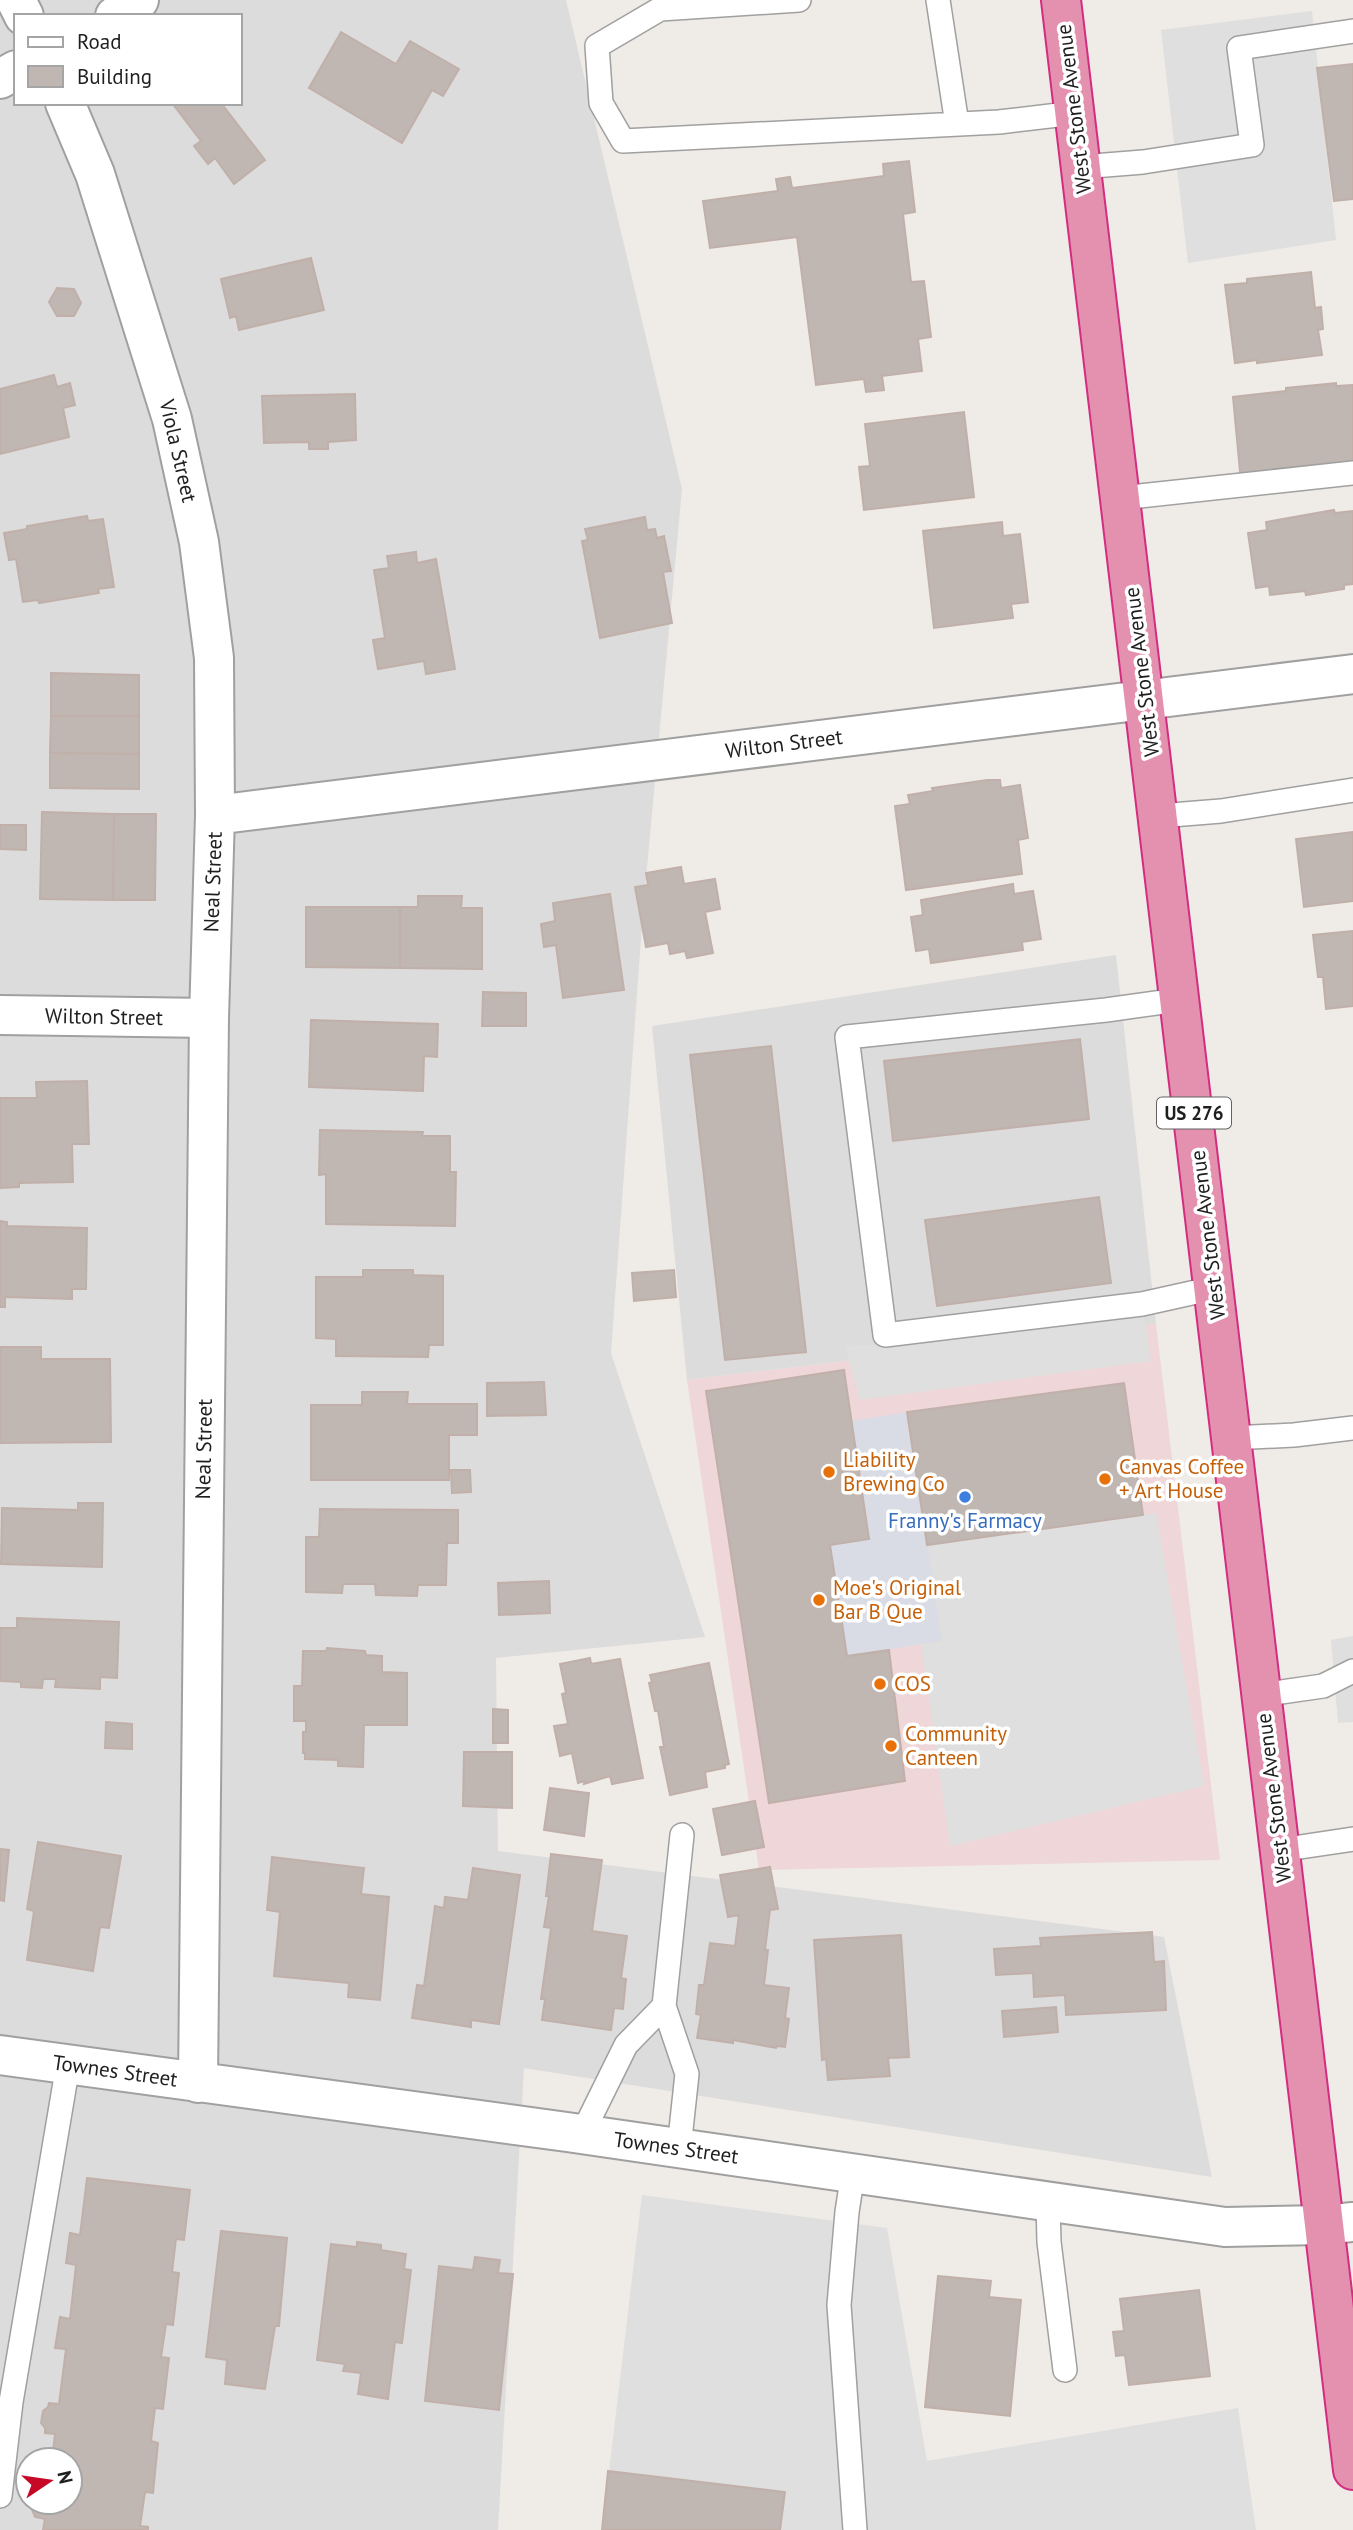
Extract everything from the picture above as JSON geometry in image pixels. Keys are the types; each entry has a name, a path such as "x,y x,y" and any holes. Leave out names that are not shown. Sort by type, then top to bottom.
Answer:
{"highway":[{"name":"West Stone Avenue","path":"1061,0 1146,699 1178,1000 1280,1850 1338,2224 1353,2470"}],"street":[{"path":"118,14 139,0"},
{"name":"Viola Street","path":"66,105 95,174 172,419 199,542 214,658 215,815"},
{"name":"Wilton Street","path":"215,815 1353,674"},
{"name":"Neal Street","path":"198,2082 209,1018 215,815"},
{"name":"Wilton Street","path":"0,1016 209,1018"},
{"name":"Townes Street","path":"0,2055 582,2134 1225,2227 1338,2224"}],"lane":[{"path":"799,0 660,9 597,46 601,103 623,141 999,122 1075,113"},
{"path":"938,0 957,124"},
{"path":"1081,167 1143,162 1252,145 1239,48 1353,31"},
{"path":"1121,498 1353,473"},
{"path":"1159,816 1221,811 1353,790"},
{"path":"1178,1000 847,1037 884,1335 1142,1304 1214,1288"},
{"path":"1232,1438 1294,1435 1353,1428"},
{"path":"1261,1695 1323,1686 1353,1671"},
{"path":"679,2148 687,2074 664,2006 682,1835"},
{"path":"1280,1850 1353,1839"},
{"path":"582,2134 626,2045 664,2006"},
{"path":"0,2496 11,2402 68,2065"},
{"path":"853,2174 839,2305 855,2530"},
{"path":"1048,2202 1049,2242 1065,2371"}],"shaded area":[{"path":"0,0 566,0 682,489 643,911 611,1353 705,1637 496,1658 498,1851 1164,1937 1212,2177 524,2068 498,2530 0,2530"},
{"path":"1312,11 1336,240 1188,263 1161,30"},
{"path":"1116,955 1156,1324 687,1380 652,1026"},
{"path":"1143,1310 1151,1361 860,1400 845,1346 899,1343"},
{"path":"1156,1324 1220,1860 759,1870 687,1380"},
{"path":"907,1412 942,1641 847,1656 830,1545 869,1539 851,1421"},
{"path":"1156,1513 1204,1786 950,1846 921,1644 942,1641 927,1545"},
{"path":"1353,1636 1353,1722 1338,1723 1331,1640"},
{"path":"642,2195 887,2228 927,2461 1238,2408 1256,2530 602,2530"}],"building":[{"path":"341,32 396,64 410,41 459,69 443,96 432,90 402,143 309,88"},
{"path":"1353,64 1353,199 1334,201 1317,68"},
{"path":"174,105 223,105 265,160 234,184 215,158 208,164 194,146 201,141"},
{"path":"909,161 915,212 903,214 911,282 924,281 931,337 918,339 922,371 882,376 884,390 866,392 864,379 816,385 797,237 710,248 703,201 778,191 776,179 790,177 792,188 884,176 883,164"},
{"path":"311,258 324,310 239,330 236,316 230,318 221,279"},
{"path":"1311,272 1315,308 1321,307 1323,329 1318,330 1322,355 1235,363 1225,285 1247,283 1247,279"},
{"path":"57,288 74,289 81,303 74,316 57,316 49,302"},
{"path":"54,375 57,387 70,383 75,405 63,408 69,437 0,454 0,389"},
{"path":"1336,383 1336,386 1353,385 1353,470 1241,482 1233,397"},
{"path":"355,394 356,440 328,442 328,449 309,449 309,442 264,443 262,396"},
{"path":"964,412 974,497 864,510 859,467 870,466 865,424"},
{"path":"1334,510 1335,513 1353,511 1353,584 1344,585 1344,589 1306,595 1305,591 1270,595 1269,586 1256,588 1248,533 1267,530 1266,522"},
{"path":"87,516 88,521 103,519 114,587 98,589 99,593 39,603 38,600 23,602 16,559 9,560 4,533 27,529 27,526"},
{"path":"645,517 647,530 655,529 657,538 664,536 671,571 663,572 672,623 600,638 582,541 588,540 585,529"},
{"path":"1002,522 1003,536 1020,534 1028,602 1011,604 1013,618 934,628 923,531"},
{"path":"416,552 417,563 436,559 455,669 426,674 424,661 378,669 373,640 385,638 374,570 389,568 387,556"},
{"path":"51,673 139,675 139,716 51,716"},
{"path":"51,716 139,716 139,754 50,753"},
{"path":"50,753 139,754 139,789 50,788"},
{"path":"1000,780 1001,788 1020,785 1028,838 1018,840 1022,874 906,890 895,806 910,804 908,795 933,791 932,788"},
{"path":"42,812 114,814 113,900 40,899"},
{"path":"114,814 156,814 155,900 113,900"},
{"path":"0,825 26,825 26,850 0,849"},
{"path":"1353,832 1353,901 1304,907 1296,839"},
{"path":"681,867 684,884 715,879 720,909 705,912 713,953 687,958 685,951 670,954 668,943 646,947 635,887 648,885 646,873"},
{"path":"1013,884 1014,894 1033,891 1041,939 1022,942 1023,950 931,963 929,949 916,951 911,917 923,915 921,900"},
{"path":"610,894 624,990 563,998 556,945 544,947 541,924 555,921 553,903"},
{"path":"418,896 462,896 461,908 482,908 482,969 400,968 400,907 418,907"},
{"path":"306,907 400,907 400,968 306,967"},
{"path":"1353,931 1353,1006 1326,1009 1323,977 1318,977 1313,935"},
{"path":"483,992 526,993 526,1026 482,1026"},
{"path":"311,1020 438,1024 437,1057 424,1056 423,1091 309,1087"},
{"path":"1080,1039 1089,1119 893,1141 884,1061"},
{"path":"771,1046 806,1352 725,1360 690,1055"},
{"path":"87,1081 89,1144 72,1144 73,1182 19,1183 19,1187 0,1188 0,1098 37,1098 36,1082"},
{"path":"320,1130 423,1132 422,1136 450,1136 450,1172 456,1172 455,1226 326,1224 326,1174 319,1175"},
{"path":"1099,1197 1111,1283 937,1306 925,1220"},
{"path":"0,1221 7,1222 7,1226 87,1228 86,1289 72,1289 72,1299 5,1297 5,1307 0,1307"},
{"path":"363,1270 413,1270 413,1275 443,1276 443,1345 429,1345 428,1357 336,1356 336,1339 316,1338 316,1277 363,1277"},
{"path":"674,1270 676,1297 634,1301 632,1273"},
{"path":"0,1347 41,1347 41,1359 110,1359 111,1442 0,1443"},
{"path":"844,1370 869,1539 830,1545 847,1656 889,1650 905,1781 769,1803 706,1391"},
{"path":"544,1382 546,1415 487,1416 487,1383"},
{"path":"1124,1383 1143,1515 927,1545 907,1412"},
{"path":"362,1392 408,1392 407,1404 477,1404 477,1435 449,1435 449,1480 311,1480 311,1405 362,1405"},
{"path":"451,1470 470,1470 471,1492 452,1493"},
{"path":"78,1503 103,1503 102,1567 1,1564 2,1508 78,1510"},
{"path":"320,1509 458,1510 458,1543 447,1543 446,1585 418,1585 417,1596 376,1595 375,1584 343,1584 342,1593 306,1592 306,1537 319,1537"},
{"path":"549,1581 550,1613 499,1615 498,1583"},
{"path":"17,1618 119,1622 117,1678 100,1677 100,1689 55,1687 56,1679 43,1679 42,1688 21,1687 21,1682 0,1681 0,1628 17,1628"},
{"path":"327,1648 365,1651 366,1655 382,1656 382,1672 407,1673 407,1725 364,1725 363,1767 338,1766 338,1760 305,1759 303,1753 306,1721 294,1721 294,1686 302,1686 303,1651 326,1651"},
{"path":"590,1658 591,1664 620,1659 643,1778 612,1784 610,1776 584,1784 585,1781 578,1783 572,1753 560,1756 554,1726 568,1724 562,1694 566,1693 560,1664"},
{"path":"709,1663 729,1764 725,1765 725,1768 705,1772 707,1787 670,1795 660,1747 664,1747 658,1711 655,1711 649,1683 652,1682 650,1675"},
{"path":"493,1709 508,1710 508,1743 493,1743"},
{"path":"106,1722 132,1724 132,1749 105,1748"},
{"path":"464,1752 512,1752 512,1808 463,1806"},
{"path":"550,1788 589,1793 584,1836 544,1830"},
{"path":"755,1801 764,1847 722,1855 713,1809"},
{"path":"38,1842 121,1856 109,1928 100,1927 93,1971 27,1960 34,1911 27,1909"},
{"path":"0,1849 9,1850 4,1901 0,1900"},
{"path":"551,1854 602,1860 592,1931 627,1936 621,1978 626,1979 623,2009 614,2008 611,2030 542,2020 545,1999 541,1999 551,1928 544,1927"},
{"path":"272,1857 364,1868 361,1894 389,1897 380,2000 348,1997 349,1983 274,1976 280,1912 267,1910"},
{"path":"770,1867 778,1909 770,1910 764,1985 789,1988 785,2047 697,2038 701,2015 696,2014 699,1985 704,1985 710,1943 735,1946 739,1915 728,1917 720,1875"},
{"path":"473,1868 520,1875 499,2024 471,2020 471,2027 412,2018 417,1985 424,1986 435,1906 444,1908 445,1897 468,1900"},
{"path":"1152,1932 1154,1962 1164,1961 1166,2010 1066,2015 1065,1995 1034,1997 1033,1973 996,1975 994,1949 1041,1946 1040,1938"},
{"path":"901,1935 909,2057 888,2058 890,2076 828,2080 826,2059 822,2060 814,1940"},
{"path":"1056,2007 1058,2032 1004,2037 1002,2011"},
{"path":"87,2178 190,2190 184,2240 176,2239 172,2272 179,2273 173,2325 166,2324 161,2357 169,2358 163,2409 155,2408 151,2441 158,2443 153,2493 145,2492 140,2526 148,2527 148,2530 43,2530 45,2519 35,2516 84,2516 84,2446 54,2446 55,2434 45,2433 41,2423 43,2411 49,2403 59,2404 66,2349 55,2348 60,2317 70,2319 76,2265 66,2263 70,2233 80,2235"},
{"path":"221,2231 287,2238 279,2326 275,2326 265,2389 225,2384 227,2360 206,2357"},
{"path":"357,2242 381,2245 381,2250 406,2254 404,2269 411,2270 402,2343 395,2342 388,2399 358,2394 361,2373 343,2371 345,2364 317,2360 331,2244 357,2247"},
{"path":"475,2257 500,2260 498,2273 513,2274 499,2410 425,2401 439,2266 473,2270"},
{"path":"938,2276 991,2281 989,2297 1021,2300 1010,2416 925,2407"},
{"path":"1199,2290 1210,2376 1129,2385 1125,2355 1116,2356 1113,2332 1124,2331 1120,2299"},
{"path":"608,2471 785,2492 780,2530 602,2530"}],"place":[{"name":"Liability Brewing Co","path":"829,1472"},
{"name":"Canvas Coffee + Art House","path":"1105,1479"},
{"name":"Franny's Farmacy","path":"965,1497"},
{"name":"Moe's Original Bar B Que","path":"819,1600"},
{"name":"COS","path":"880,1684"},
{"name":"Community Canteen","path":"891,1746"}]}
